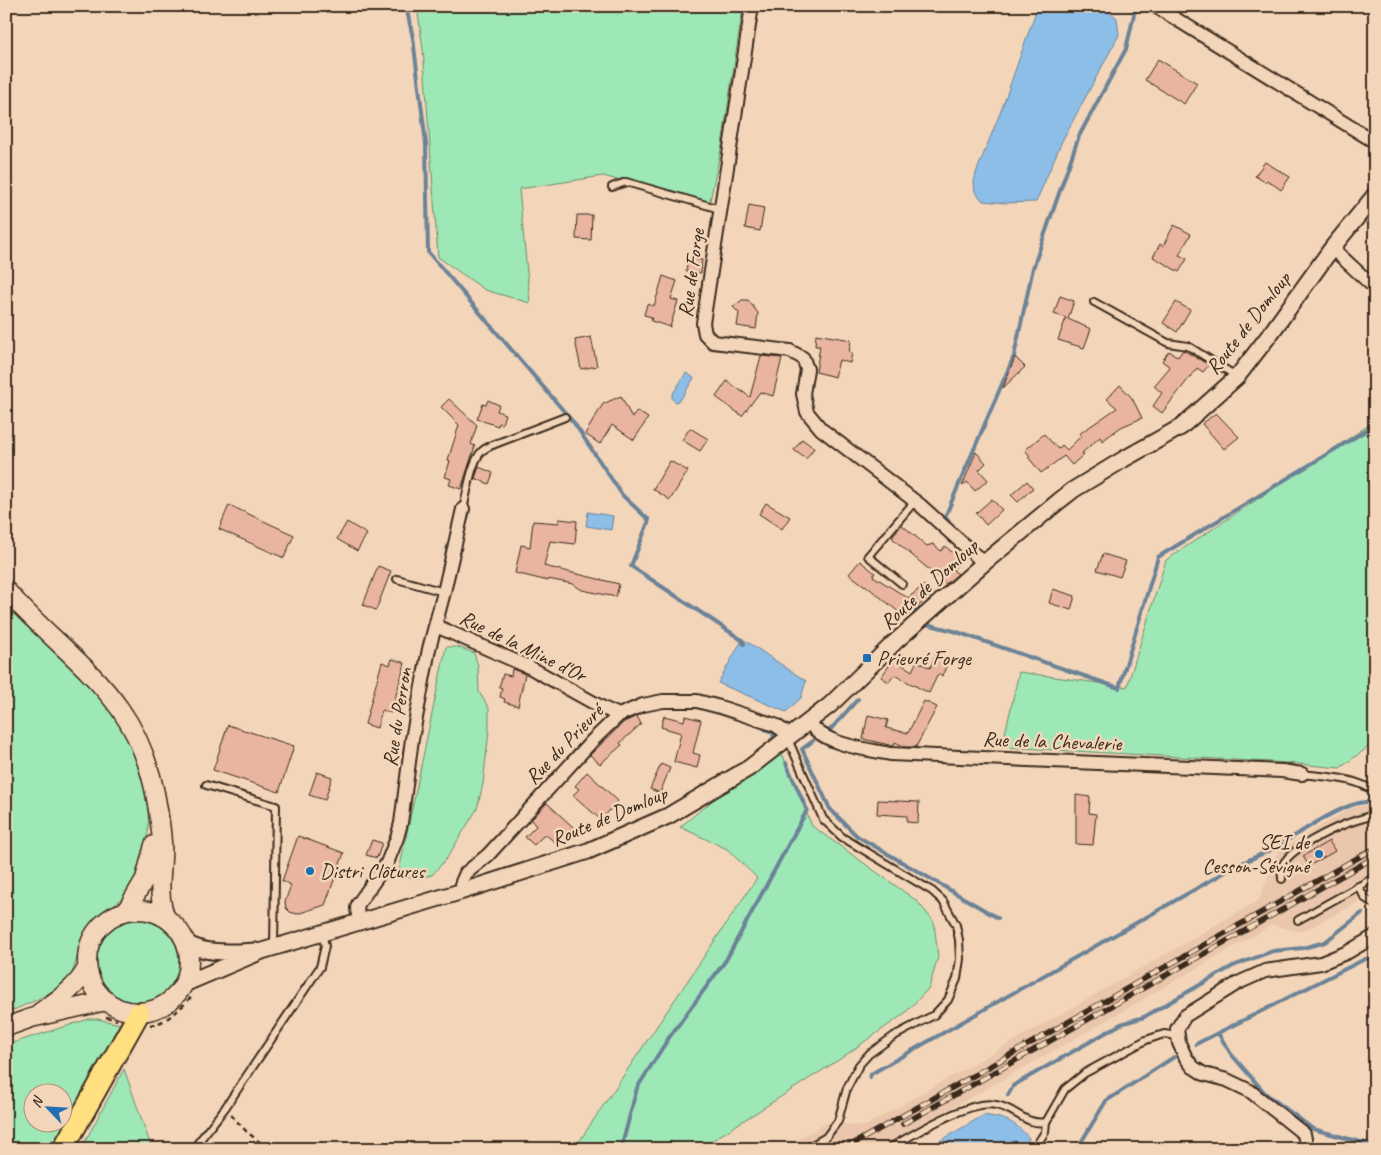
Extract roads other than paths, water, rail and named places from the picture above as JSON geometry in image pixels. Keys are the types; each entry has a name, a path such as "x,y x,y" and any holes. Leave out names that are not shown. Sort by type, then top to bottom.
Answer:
{"highway":[{"path":"63,1149 136,1018"}],"main road":[{"path":"6,590 88,672 120,709 134,733 146,761 155,792 162,843 160,897 166,918"},
{"path":"126,911 140,889 149,867 159,817"},
{"path":"6,1027 31,1018 105,1009 118,1009 136,1018 162,1007 189,989 190,959 186,943 178,928 166,918 151,911 126,911 111,918 98,929 94,936 88,951 87,968 82,978 69,992 31,1018"},
{"path":"87,968 105,1009"}],"street":[{"name":"Rue de Forge","path":"752,6 703,323 705,334 713,342 723,345 790,351 803,358 806,369 803,394 806,412 821,429 914,501 984,563"},
{"path":"1155,6 1375,142"},
{"name":"Route de Domloup","path":"189,989 268,949 568,859 668,816 749,768 809,722 984,563 1073,490 1124,458 1181,427 1237,377 1332,248 1375,195"},
{"path":"1332,248 1375,288"},
{"name":"Rue du Perron","path":"359,922 358,904 392,853 401,823 412,738 429,649 463,509"},
{"name":"Rue de la Mine d'Or","path":"436,626 531,668 619,715"},
{"name":"Rue du Prieuré","path":"463,891 462,882 466,872 488,855 593,740 619,715 642,705 663,701 696,701 720,706 775,725 784,731 788,739"},
{"name":"Rue de la Chevalerie","path":"809,722 817,732 835,741 890,754 1282,771 1302,774"},
{"path":"1307,1149 1304,1134 1250,1091 1227,1080 1204,1074 1193,1066 1186,1058 1179,1043 1178,1028 1185,1016 1238,983 1265,972 1321,963 1348,952 1375,936"},
{"name":"Route de Domloup","path":"186,943 195,947 220,952 268,949"}],"lane":[{"path":"612,187 626,182 720,209"},
{"path":"1094,302 1168,343 1188,346 1237,377"},
{"path":"463,509 474,465 480,454 495,444 564,417"},
{"path":"902,584 868,556 914,501"},
{"path":"397,579 444,592"},
{"path":"788,739 823,819 842,837 932,891 943,901 956,925 960,959 957,979 948,1000 934,1015 894,1036 859,1065 847,1088 838,1121 826,1137 806,1149"},
{"path":"1302,774 1336,778 1361,784 1375,792"},
{"path":"206,785 276,806 268,949"},
{"path":"1282,879 1282,867 1291,854 1330,830 1370,817 1375,812"},
{"path":"1298,920 1375,877"},
{"path":"1358,886 1365,898 1375,905"},
{"path":"193,1149 225,1108 320,967 325,946 322,933"},
{"path":"1034,1149 1045,1132 1046,1122 1065,1089 1085,1073 1146,1040 1164,1034 1178,1036"},
{"path":"888,1149 964,1109 987,1103 999,1105 1028,1121 1038,1124 1046,1122"}],"water":[{"path":"1040,6 1103,6 1117,18 1119,35 1062,141 1036,202 1005,203 983,201 975,192 974,182 976,173 1002,108 1036,11"},
{"path":"686,373 694,378 681,399 676,402 672,399 672,395"},
{"path":"588,512 613,516 611,530 586,526"},
{"path":"742,640 806,681 801,698 786,712 718,683"},
{"path":"984,1115 1004,1119 1018,1127 1029,1138 1026,1149 926,1149"}],"waterway":[{"path":"406,6 413,38 426,144 428,252 574,423 623,496 649,520 631,566 742,640 744,644"},
{"path":"949,522 945,517 1014,356 1033,268 1079,136 1126,49 1136,6"},
{"path":"926,624 954,631 1119,688 1158,557 1375,425"},
{"path":"913,612 918,608"},
{"path":"830,730 858,699"},
{"path":"765,729 773,733 774,739 771,740"},
{"path":"813,741 802,749 830,809 857,836 998,918"},
{"path":"621,1149 637,1088 668,1039 726,960 807,810 786,763"},
{"path":"870,1077 871,1074 1236,866 1278,846 1335,812 1358,803 1368,802"},
{"path":"1008,1095 1016,1084 1121,1024 1144,1017 1233,966 1273,951 1303,948 1325,942 1362,913"},
{"path":"1196,1044 1365,959 1375,958"},
{"path":"1218,1033 1231,1054 1265,1093 1313,1129 1375,1146"},
{"path":"1077,1149 1106,1101 1174,1057"}],"railway":[{"path":"844,1149 1375,848"},
{"path":"903,1124 1375,857"}],"place":[{"name":"Prieuré Forge","path":"867,658"},
{"name":"SEI de Cesson-Sévigné","path":"1319,854"},
{"name":"Distri Clôtures","path":"310,871"}]}
